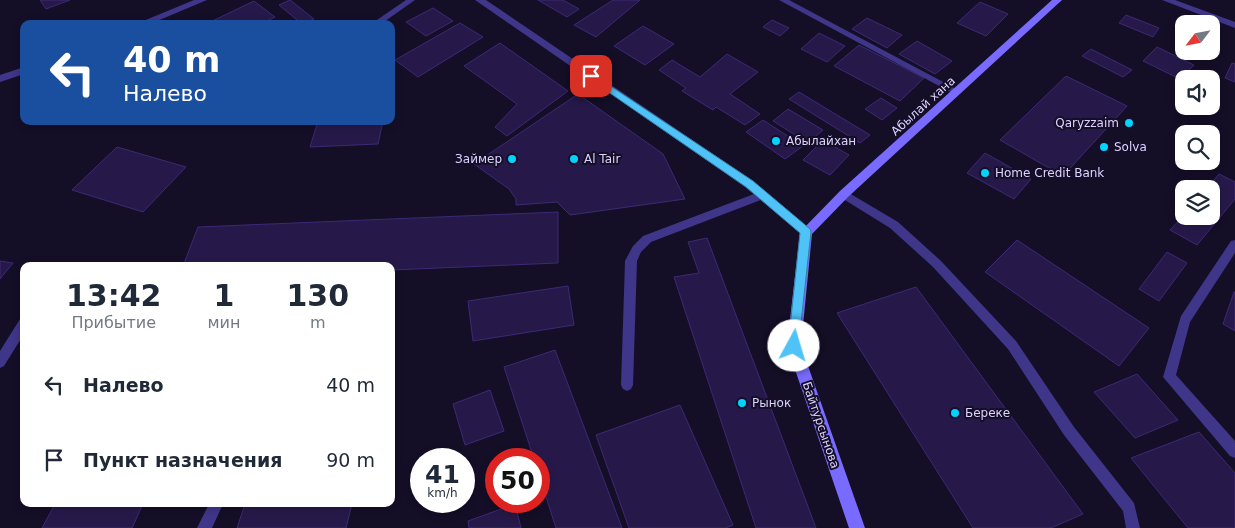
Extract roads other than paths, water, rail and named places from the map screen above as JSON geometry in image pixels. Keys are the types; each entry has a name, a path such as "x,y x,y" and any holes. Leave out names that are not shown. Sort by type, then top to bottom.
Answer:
{"main road":[{"name":"Абылай хана","path":"806,232 844,194 1057,0"},
{"name":"Байтурсынова","path":"806,232 794,346 857,528"}],"street":[{"path":"151,20 202,0"},
{"path":"480,0 762,195 806,232"},
{"path":"1167,0 1235,25"},
{"path":"0,79 20,72"}],"lane":[{"path":"381,20 411,0"},
{"path":"783,0 957,92"},
{"path":"844,194 894,225 938,264 1012,345 1069,431 1129,508 1133,528"},
{"path":"626,385 631,261 637,249 647,239 762,195"},
{"path":"1235,244 1185,320 1169,377 1235,451"},
{"path":"0,362 20,330"},
{"path":"204,528 214,507"}],"place":[{"name":"Qaryzzaim","path":"1129,123"},
{"name":"Абылайхан","path":"776,141"},
{"name":"Solva","path":"1104,147"},
{"name":"Займер","path":"512,159"},
{"name":"Al Tair","path":"574,159"},
{"name":"Home Credit Bank","path":"985,173"},
{"name":"Рынок","path":"742,403"},
{"name":"Береке","path":"955,413"}]}
